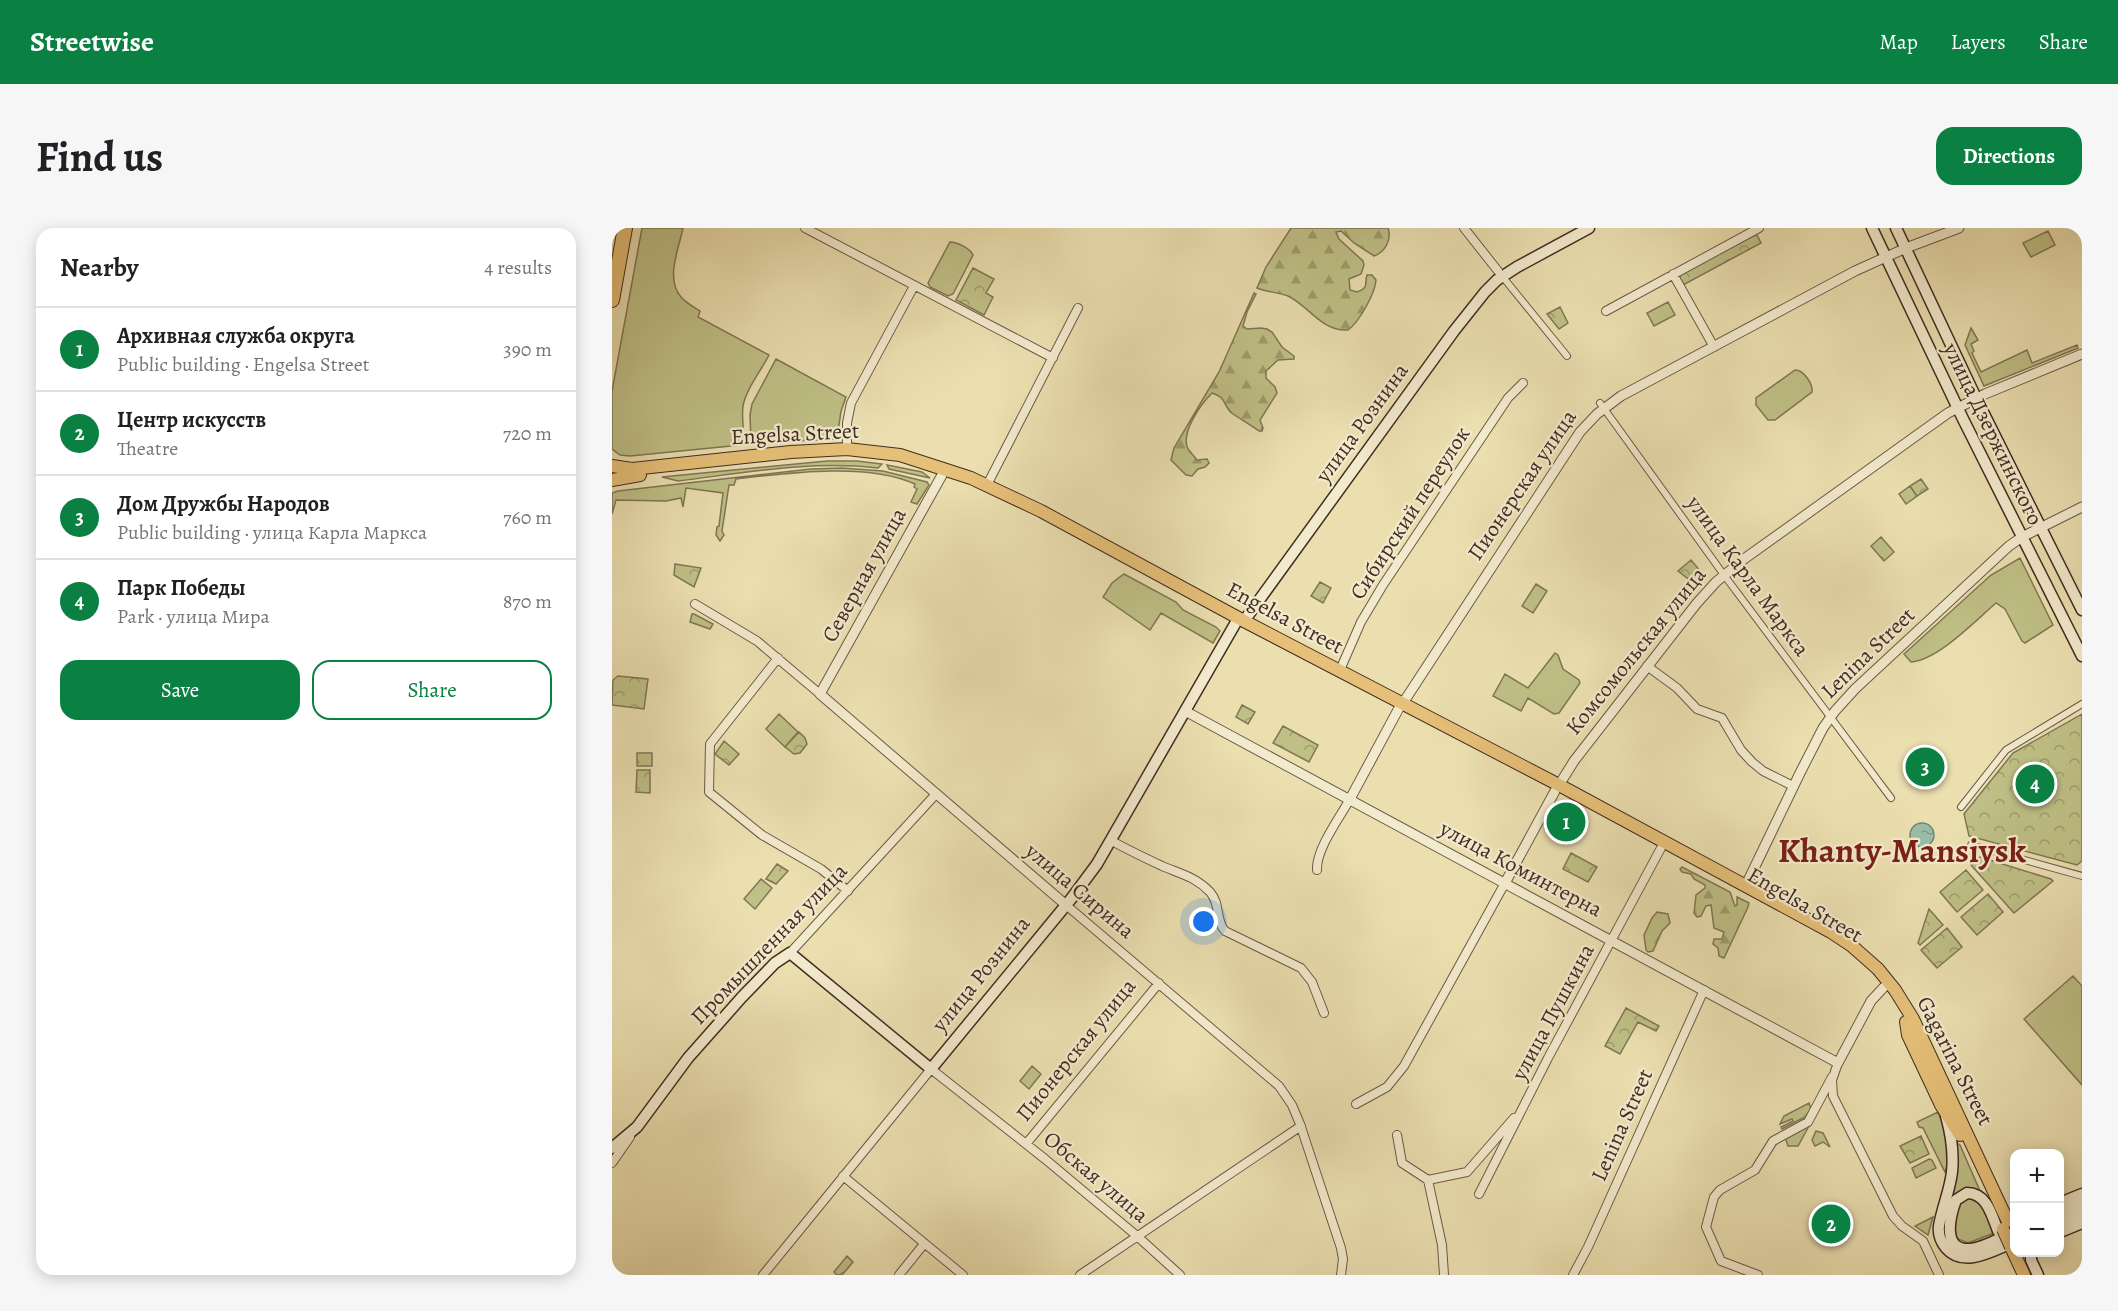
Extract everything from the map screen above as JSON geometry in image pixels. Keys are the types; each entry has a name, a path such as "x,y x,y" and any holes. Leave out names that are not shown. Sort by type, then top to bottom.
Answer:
{"highway":[{"path":"612,300 625,228"}],"main road":[{"name":"улица Рознина","path":"1500,274 1575,228"},
{"name":"улица Рознина","path":"931,1069 1090,875 1112,841 1216,653 1453,323 1487,280 1589,228"},
{"name":"улица Дзержинского","path":"1872,228 1957,408 2082,656"},
{"name":"улица Дзержинского","path":"1896,228 1976,398 2082,610"},
{"name":"Engelsa Street","path":"612,480 809,450 900,455 986,488 1040,514 1847,942 1871,963 1886,985"},
{"name":"Engelsa Street","path":"612,466 632,469 748,460"},
{"name":"Engelsa Street","path":"1240,622 1340,670 1401,706"},
{"name":"Engelsa Street","path":"1557,788 1661,848 1744,888"},
{"name":"Обская улица","path":"790,953 931,1069"},
{"name":"Промышленная улица","path":"612,1148 637,1127 704,1039 767,970 790,953"},
{"name":"Gagarina Street","path":"1886,985 1930,1072 1989,1179 2008,1227"},
{"name":"Gagarina Street","path":"1886,985 1913,1019 2008,1227"},
{"path":"1906,1022 1908,1035 1941,1105 1980,1151 2009,1212 2008,1227"},
{"path":"1930,1072 1951,1136 1953,1157 1940,1225 1942,1241 1952,1253 1967,1258 2010,1249"},
{"path":"1989,1179 2001,1197"},
{"path":"1972,1193 1978,1195 2008,1227 1975,1248 1966,1249 1956,1245 1950,1238 1949,1231 1956,1200 1972,1193"},
{"path":"2064,1201 2082,1194"},
{"path":"2064,1211 2082,1204"},
{"path":"2064,1221 2082,1214"},
{"path":"2064,1230 2082,1223"},
{"path":"2017,1257 2024,1275"},
{"path":"2020,1257 2033,1275"},
{"path":"2031,1257 2038,1275"}],"street":[{"path":"805,228 1053,358"},
{"path":"1464,228 1567,356"},
{"path":"1606,311 1759,228"},
{"name":"Пионерская улица","path":"1317,870 1323,848 1401,706 1580,432 1602,405 1855,271 1886,256 1959,228"},
{"path":"1673,274 1714,347"},
{"path":"847,452 846,423 851,403 914,285"},
{"path":"986,488 1078,308"},
{"name":"Комсомольская улица","path":"1356,1104 1387,1087 1404,1066 1574,761 1697,603 1724,575 1774,536 1922,430 1957,408 2082,354"},
{"name":"Сибирский переулок","path":"1340,670 1370,606 1409,544 1508,398 1523,384"},
{"name":"улица Карла Маркса","path":"1602,405 1724,575 1891,798"},
{"name":"Северная улица","path":"820,694 943,471"},
{"name":"Lenina Street","path":"1744,888 1793,786 1830,718 1862,682 2004,551 2022,537 2082,507"},
{"name":"улица Сирина","path":"695,604 757,641 778,658 1279,1086 1292,1105 1301,1126 1341,1248 1343,1259 1341,1275"},
{"path":"778,658 710,744 709,792 762,835 821,869 848,891"},
{"path":"1647,666 1677,688 1698,710 1722,718 1741,750 1758,768 1793,786"},
{"path":"1960,807 2006,750 2082,704"},
{"name":"улица Коминтерна","path":"1185,711 1838,1063"},
{"name":"Промышленная улица","path":"790,953 936,794"},
{"path":"1112,841 1170,869 1190,875 1200,882 1216,900 1221,927 1301,968 1312,982 1324,1013"},
{"path":"1971,844 2082,876"},
{"name":"улица Пушкина","path":"1479,1194 1518,1115 1661,848"},
{"name":"Пионерская улица","path":"1026,1144 1159,983"},
{"path":"1758,1275 1721,1261 1707,1233 1708,1212 1717,1193 1755,1170 1770,1144 1805,1124 1821,1100 1871,1001 1886,985"},
{"name":"Lenina Street","path":"1573,1275 1588,1247 1704,990"},
{"name":"Обская улица","path":"931,1069 1026,1144 1137,1236 1180,1275"},
{"name":"улица Рознина","path":"763,1275 931,1069"},
{"path":"1833,1077 1831,1090 1835,1100 1893,1216 1902,1226 1923,1241 1939,1275"},
{"path":"1821,1100 1827,1096 1835,1100"},
{"path":"1397,1135 1402,1163 1428,1180 1461,1175 1467,1172 1511,1120 1518,1115"},
{"path":"1080,1275 1301,1126"},
{"name":"Промышленная улица","path":"612,1163 637,1127"},
{"path":"843,1176 963,1275"},
{"path":"1428,1180 1442,1245 1444,1275"},
{"path":"899,1275 924,1244"}],"green space":[{"path":"642,228 683,228 676,254 674,281 676,290 681,297 700,311 698,317 769,355 750,387 743,406 741,445 630,456 620,455 612,449 612,391"},
{"path":"1291,228 1388,228 1387,245 1374,256 1341,231 1336,232 1339,239 1363,261 1364,265 1361,274 1349,279 1350,290 1357,292 1364,288 1367,275 1372,275 1376,280 1366,307 1348,330 1339,330 1323,323 1288,296 1257,288 1266,267"},
{"path":"2048,231 2055,245 2031,257 2023,243"},
{"path":"1756,233 1761,243 1683,285 1678,275"},
{"path":"950,242 963,246 973,255 953,294 948,296 930,287 928,283"},
{"path":"973,268 994,279 986,293 993,297 984,315 956,300"},
{"path":"1254,293 1256,294 1243,326 1247,329 1261,328 1272,332 1282,347 1294,356 1294,359 1278,360 1266,371 1266,378 1275,387 1277,393 1260,420 1262,431 1233,414 1220,397 1212,393 1193,419 1186,442 1188,449 1197,460 1207,459 1209,463 1198,469 1192,476 1186,475 1171,460 1174,448 1219,372"},
{"path":"1668,302 1675,315 1654,326 1647,313"},
{"path":"1560,307 1568,323 1559,329 1547,314"},
{"path":"1971,328 1978,340 1971,344 1974,351 1972,353 1981,372 2027,350 2032,363 2077,345 2078,348 1984,386 1965,345"},
{"path":"776,359 846,397 841,411 837,439 751,443 752,404"},
{"path":"1795,370 1802,372 1807,378 1812,392 1775,420 1768,420 1756,405 1756,398"},
{"path":"827,461 882,464 878,468 803,466 778,468 678,481 662,477"},
{"path":"887,465 922,472 930,478 889,469"},
{"path":"842,468 883,471 927,482 929,485 917,504 911,502 917,489 914,487 915,484 896,477 874,473 802,472 736,479 734,485 729,485 722,531 724,535 720,541 716,535 723,493 686,488 683,507 681,498 666,501 616,500 612,514 612,493 618,491 811,469"},
{"path":"1921,479 1928,489 1917,496 1910,486"},
{"path":"1910,486 1917,496 1906,504 1899,494"},
{"path":"1881,537 1894,552 1884,561 1871,546"},
{"path":"2020,558 2053,625 2025,643 2005,609 1996,603 1944,647 1922,660 1911,662 1904,654 1991,575"},
{"path":"1691,560 1701,572 1691,581 1678,571"},
{"path":"675,564 701,568 694,587 674,575"},
{"path":"1124,574 1216,627 1220,631 1213,643 1161,613 1150,630 1103,597 1112,583"},
{"path":"1320,582 1331,588 1323,603 1311,596"},
{"path":"1536,584 1547,591 1533,613 1522,606"},
{"path":"692,614 713,624 710,629 690,622"},
{"path":"1555,653 1563,669 1580,683 1559,713 1554,714 1528,698 1521,711 1493,696 1505,674 1528,688"},
{"path":"618,676 648,679 644,709 612,705 613,680"},
{"path":"1242,705 1255,712 1248,724 1236,717"},
{"path":"779,714 798,732 785,747 766,729"},
{"path":"2082,714 2082,861 2077,865 1969,836 1964,814 2013,753"},
{"path":"1283,726 1318,745 1309,762 1273,743"},
{"path":"799,732 807,744 800,753 794,754 785,747"},
{"path":"724,741 739,754 729,765 715,754"},
{"path":"637,753 652,753 652,766 637,766"},
{"path":"637,770 650,770 650,793 636,792"},
{"path":"1571,853 1597,867 1588,882 1563,869"},
{"path":"1980,857 2053,881 2014,913 1971,865"},
{"path":"777,864 788,871 776,884 766,879"},
{"path":"1682,867 1730,892 1735,906 1737,897 1749,903 1724,958 1719,956 1718,948 1713,944 1714,939 1722,939 1724,932 1714,928 1711,905 1706,906 1701,916 1697,917 1694,913 1696,895 1705,888 1705,885 1694,879 1691,874 1682,872 1680,869"},
{"path":"1966,870 1983,890 1957,912 1940,892"},
{"path":"761,879 772,888 755,909 744,899"},
{"path":"1988,894 2003,912 1977,935 1961,917"},
{"path":"1929,909 1943,925 1920,945 1918,943"},
{"path":"1657,912 1668,914 1670,923 1662,931 1653,951 1648,952 1644,935"},
{"path":"1947,928 1962,947 1937,968 1921,950"},
{"path":"2073,976 2082,986 2082,1085 2024,1019"},
{"path":"1626,1008 1659,1026 1656,1031 1638,1022 1620,1054 1605,1046"},
{"path":"1032,1066 1041,1074 1029,1089 1020,1081"},
{"path":"1809,1103 1811,1109 1805,1117 1782,1129 1781,1127 1793,1121 1792,1119 1780,1124 1784,1116"},
{"path":"1938,1112 1947,1142 1948,1157 1945,1172 1923,1128 1919,1127 1917,1122"},
{"path":"1809,1126 1798,1146 1788,1146 1785,1137"},
{"path":"1816,1131 1823,1133 1830,1147 1823,1142 1815,1146 1812,1140"},
{"path":"1921,1136 1929,1154 1910,1163 1900,1146"},
{"path":"1957,1143 1960,1145 1980,1191 1951,1199"},
{"path":"1929,1159 1936,1168 1916,1178 1912,1168"},
{"path":"1968,1197 1982,1203 1994,1233 1968,1243 1958,1239 1954,1232 1959,1204"},
{"path":"1933,1217 1928,1235 1915,1226"},
{"path":"847,1256 853,1262 842,1275 837,1275 834,1272"}],"water":[{"path":"1922,823 1931,826 1934,835 1931,844 1922,847 1913,844 1910,835 1913,826"}],"place":[{"name":"Дом Дружбы Народов","path":"1925,767"},
{"name":"Парк Победы","path":"2035,784"},
{"name":"Архивная служба округа","path":"1566,822"},
{"name":"Центр искусств","path":"1831,1224"}],"district":[{"name":"Khanty-Mansiysk","path":"1902,850"}]}
